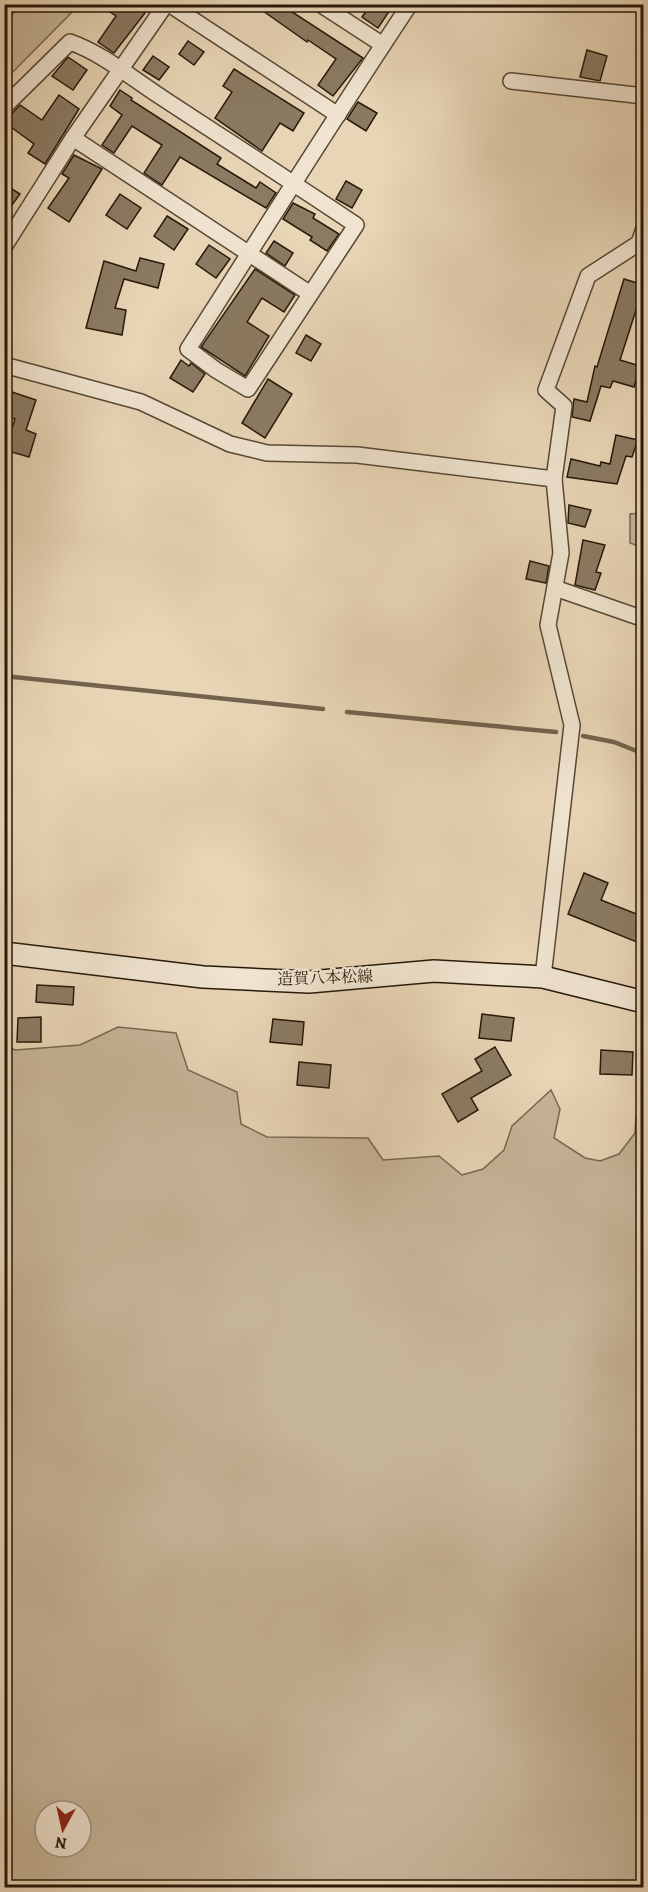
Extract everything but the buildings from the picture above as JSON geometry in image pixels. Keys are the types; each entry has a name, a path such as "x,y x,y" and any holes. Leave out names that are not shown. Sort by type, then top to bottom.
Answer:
{"main road":[{"name":"造賀八本松線","path":"4,953 215,978 309,982 434,971 543,977 644,1002"}],"street":[{"path":"4,247 73,138 168,4 338,115"},
{"path":"320,4 383,45"},
{"path":"4,107 70,42 82,46 294,184 356,225 309,293 248,389 216,370 188,349 249,255 294,184 338,115 383,45 410,4"},
{"path":"511,81 644,96"},
{"path":"73,138 309,293"},
{"path":"543,977 572,725 548,625 561,554 554,479 564,406 546,390 588,276 639,243 644,228"},
{"path":"4,365 141,402 230,444 267,453 357,455 554,479"},
{"path":"555,588 644,619"}],"shaded area":[{"path":"23,5 79,5 5,80 5,20"},
{"path":"644,513 643,548 630,543 630,514"},
{"path":"118,1027 176,1033 188,1070 237,1092 241,1124 267,1137 368,1138 383,1160 439,1156 462,1175 483,1169 504,1150 512,1126 551,1090 560,1109 554,1138 585,1158 600,1161 619,1154 635,1133 636,1115 643,1109 643,1887 5,1887 5,1047 16,1050 80,1045"}],"waterway":[{"path":"4,676 323,709"},
{"path":"347,712 556,732"},
{"path":"583,736 614,742 644,754"}]}
